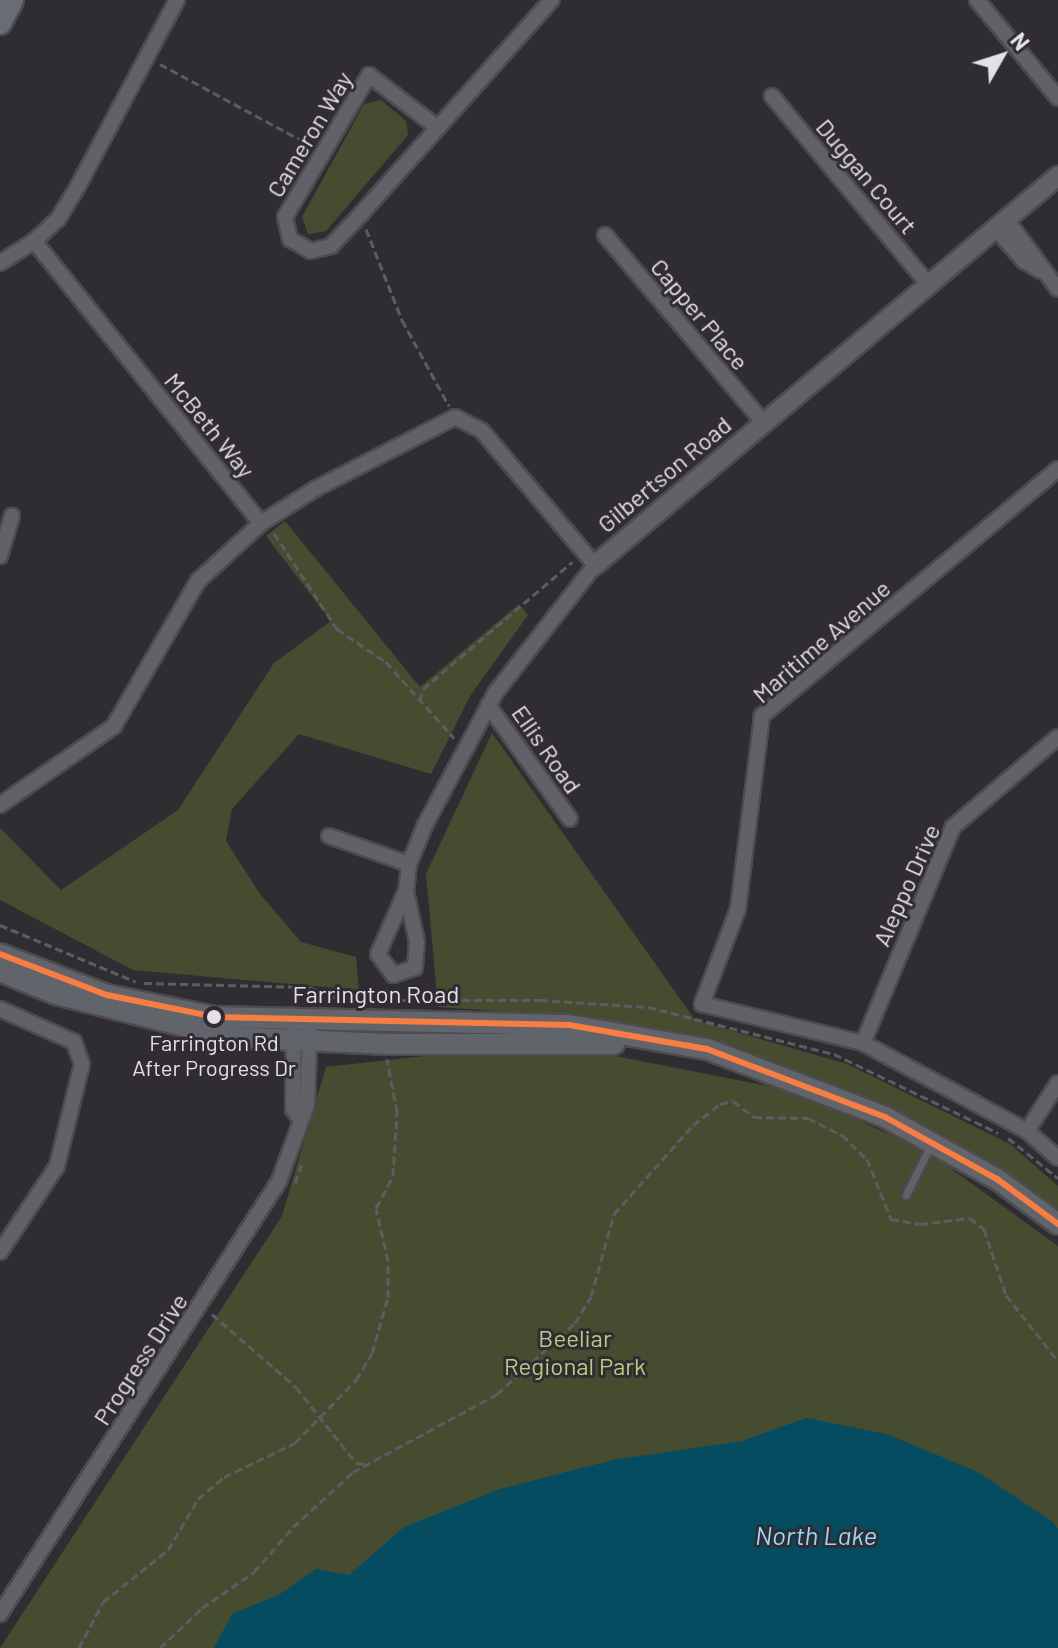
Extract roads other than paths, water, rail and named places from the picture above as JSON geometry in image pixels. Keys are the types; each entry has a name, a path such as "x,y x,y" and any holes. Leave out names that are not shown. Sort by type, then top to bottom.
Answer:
{"main road":[{"path":"0,23 12,0"},
{"name":"Farrington Road","path":"0,954 107,995 302,1031 383,1053 565,1041 621,1045 755,1069"},
{"name":"Farrington Road","path":"0,971 56,994 180,1029 302,1031 385,1010 569,1025 707,1049 872,1112 931,1140 1058,1224"}],"street":[{"path":"0,263 34,241 58,219 177,0"},
{"name":"Cameron Way","path":"438,128 369,75 285,217 290,239 311,251 331,246 361,214 438,128 552,0"},
{"path":"977,0 1058,98"},
{"name":"Duggan Court","path":"772,96 928,284"},
{"name":"Gilbertson Road","path":"406,891 417,942 415,968 393,975 378,954 406,891 409,864 488,705 595,565 1058,176"},
{"path":"1000,224 1058,289"},
{"name":"Capper Place","path":"605,235 763,422"},
{"name":"McBeth Way","path":"34,241 261,523"},
{"path":"0,805 114,726 198,581 261,523 315,489 455,417 482,431 595,565"},
{"name":"Maritime Avenue","path":"863,1043 702,1004 738,909 762,716 1058,469"},
{"path":"0,556 12,516"},
{"name":"Ellis Road","path":"488,705 570,819"},
{"name":"Aleppo Drive","path":"863,1043 953,827 1058,737"},
{"path":"329,836 409,864"},
{"path":"0,1009 74,1042 82,1064 57,1166 0,1252"},
{"name":"Progress Drive","path":"0,1614 279,1181 307,1105 302,1031"},
{"path":"863,1043 1027,1131 1058,1158"},
{"path":"1027,1131 1058,1083"}],"lane":[{"path":"906,1195 931,1140"}],"water":[{"name":"North Lake","path":"806,1418 887,1434 978,1472 1053,1522 1058,1529 1058,1648 214,1648 232,1614 280,1594 316,1569 349,1575 404,1527 500,1489 613,1460 742,1441"}],"place":[{"name":"Farrington Rd After Progress Dr","path":"214,1017"}],"park label":[{"name":"Beeliar Regional Park","path":"575,1352"}]}
